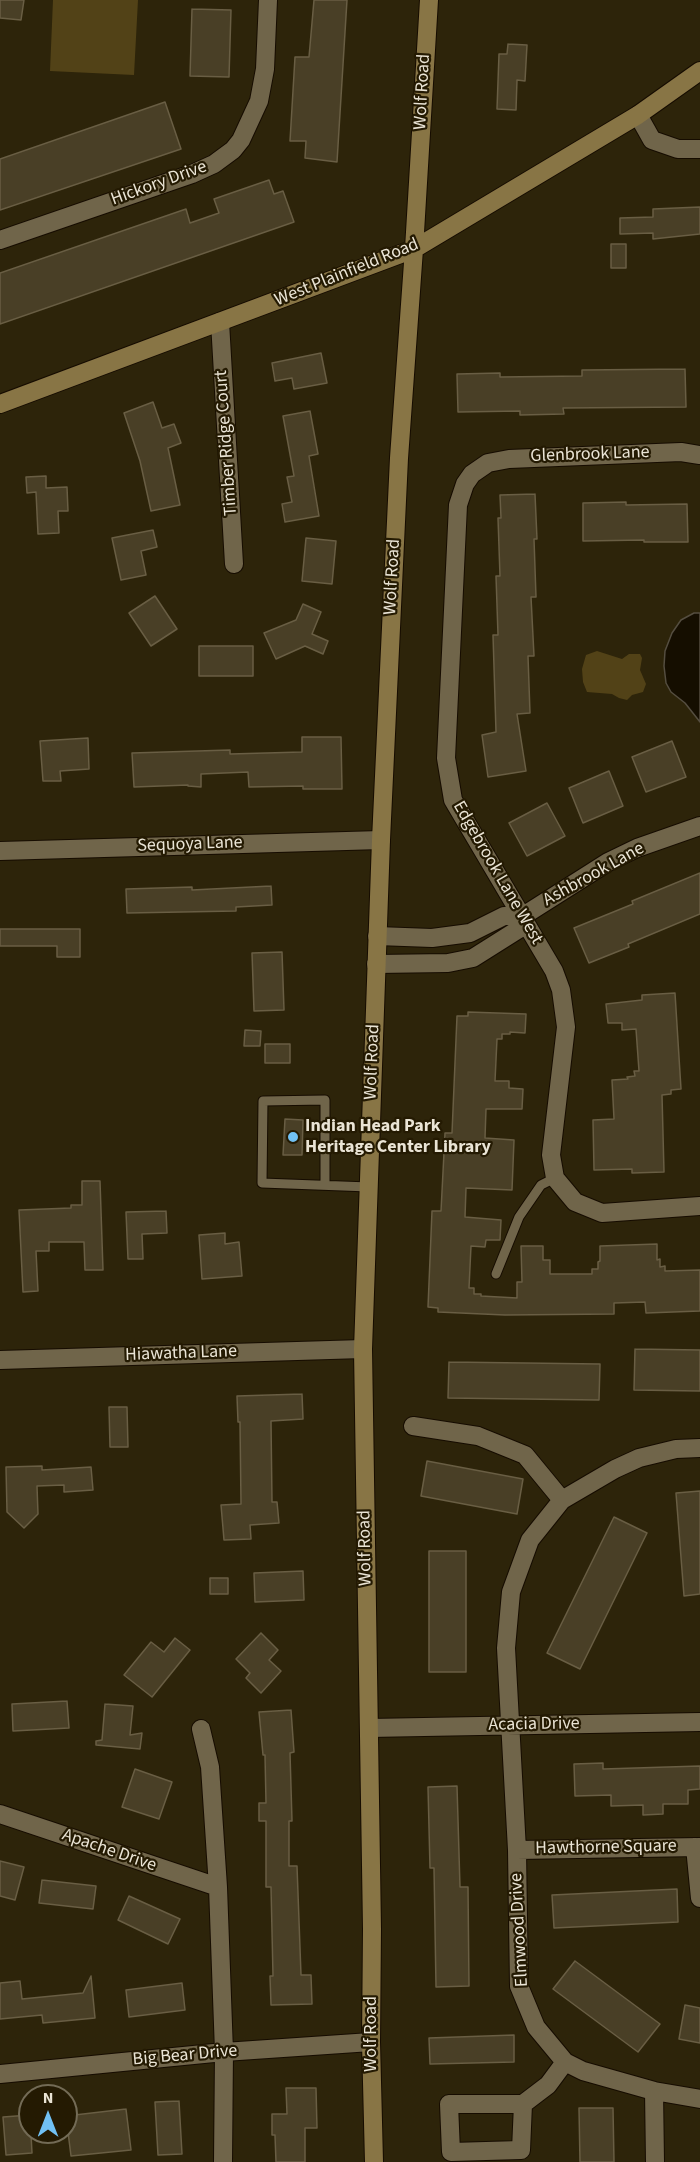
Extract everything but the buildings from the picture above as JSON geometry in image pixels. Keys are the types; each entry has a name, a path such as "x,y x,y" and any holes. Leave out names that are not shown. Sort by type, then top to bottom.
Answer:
{"street":[{"name":"Hickory Drive","path":"0,240 192,174 214,164 233,150 241,140 260,101 265,69 268,0"},
{"name":"Wolf Road","path":"374,2162 363,1349 377,936 399,458 429,0"},
{"name":"West Plainfield Road","path":"0,404 414,249 638,115 700,71"},
{"path":"638,115 652,140 678,149 700,149"},
{"name":"Timber Ridge Court","path":"219,322 234,564"},
{"name":"Glenbrook Lane","path":"480,467 509,459 681,452 700,455"},
{"name":"Edgebrook Lane West","path":"480,467 465,484 458,506 446,758 453,800 554,971 564,1005 566,1027 551,1155 555,1178"},
{"name":"Ashbrook Lane","path":"377,936 432,938 470,933 504,916 523,916 608,862 637,848 700,826"},
{"name":"Sequoya Lane","path":"0,850 381,840"},
{"name":"Ashbrook Lane","path":"376,964 448,963 473,958 519,929 523,916"},
{"path":"555,1178 574,1202 602,1213 700,1206"},
{"name":"Hiawatha Lane","path":"0,1360 363,1349"},
{"path":"413,1426 478,1436 525,1455 562,1500 615,1469 639,1458 676,1449 700,1448"},
{"name":"Elmwood Drive","path":"562,1500 530,1540 511,1592 506,1648 517,1850 519,1986 536,2026 565,2062 583,2071 654,2091 700,2099"},
{"name":"Acacia Drive","path":"369,1728 700,1722"},
{"path":"201,1729 210,1767 218,1887 224,2052 223,2162"},
{"name":"Apache Drive","path":"0,1814 218,1887"},
{"name":"Hawthorne Square","path":"517,1850 698,1847 700,1898"},
{"name":"Big Bear Drive","path":"0,2074 224,2052 371,2042"},
{"path":"523,2104 521,2150 451,2152 449,2104 523,2104 548,2085 565,2062"},
{"path":"654,2091 656,2162"}],"lane":[{"path":"325,1185 325,1100 263,1101 262,1183 369,1187"},
{"path":"496,1274 519,1217 541,1185 555,1178"}],"shaded area":[{"path":"53,0 138,0 134,75 50,71"},
{"path":"694,613 700,613 700,722 685,703 671,692 666,683 664,666 665,651 672,633 681,620"},
{"path":"597,651 622,659 629,654 640,654 642,658 640,670 646,684 643,692 632,695 627,700 612,694 587,692 582,669 586,655"}],"place":[{"name":"Indian Head Park Heritage Center Library","path":"293,1137"}]}
